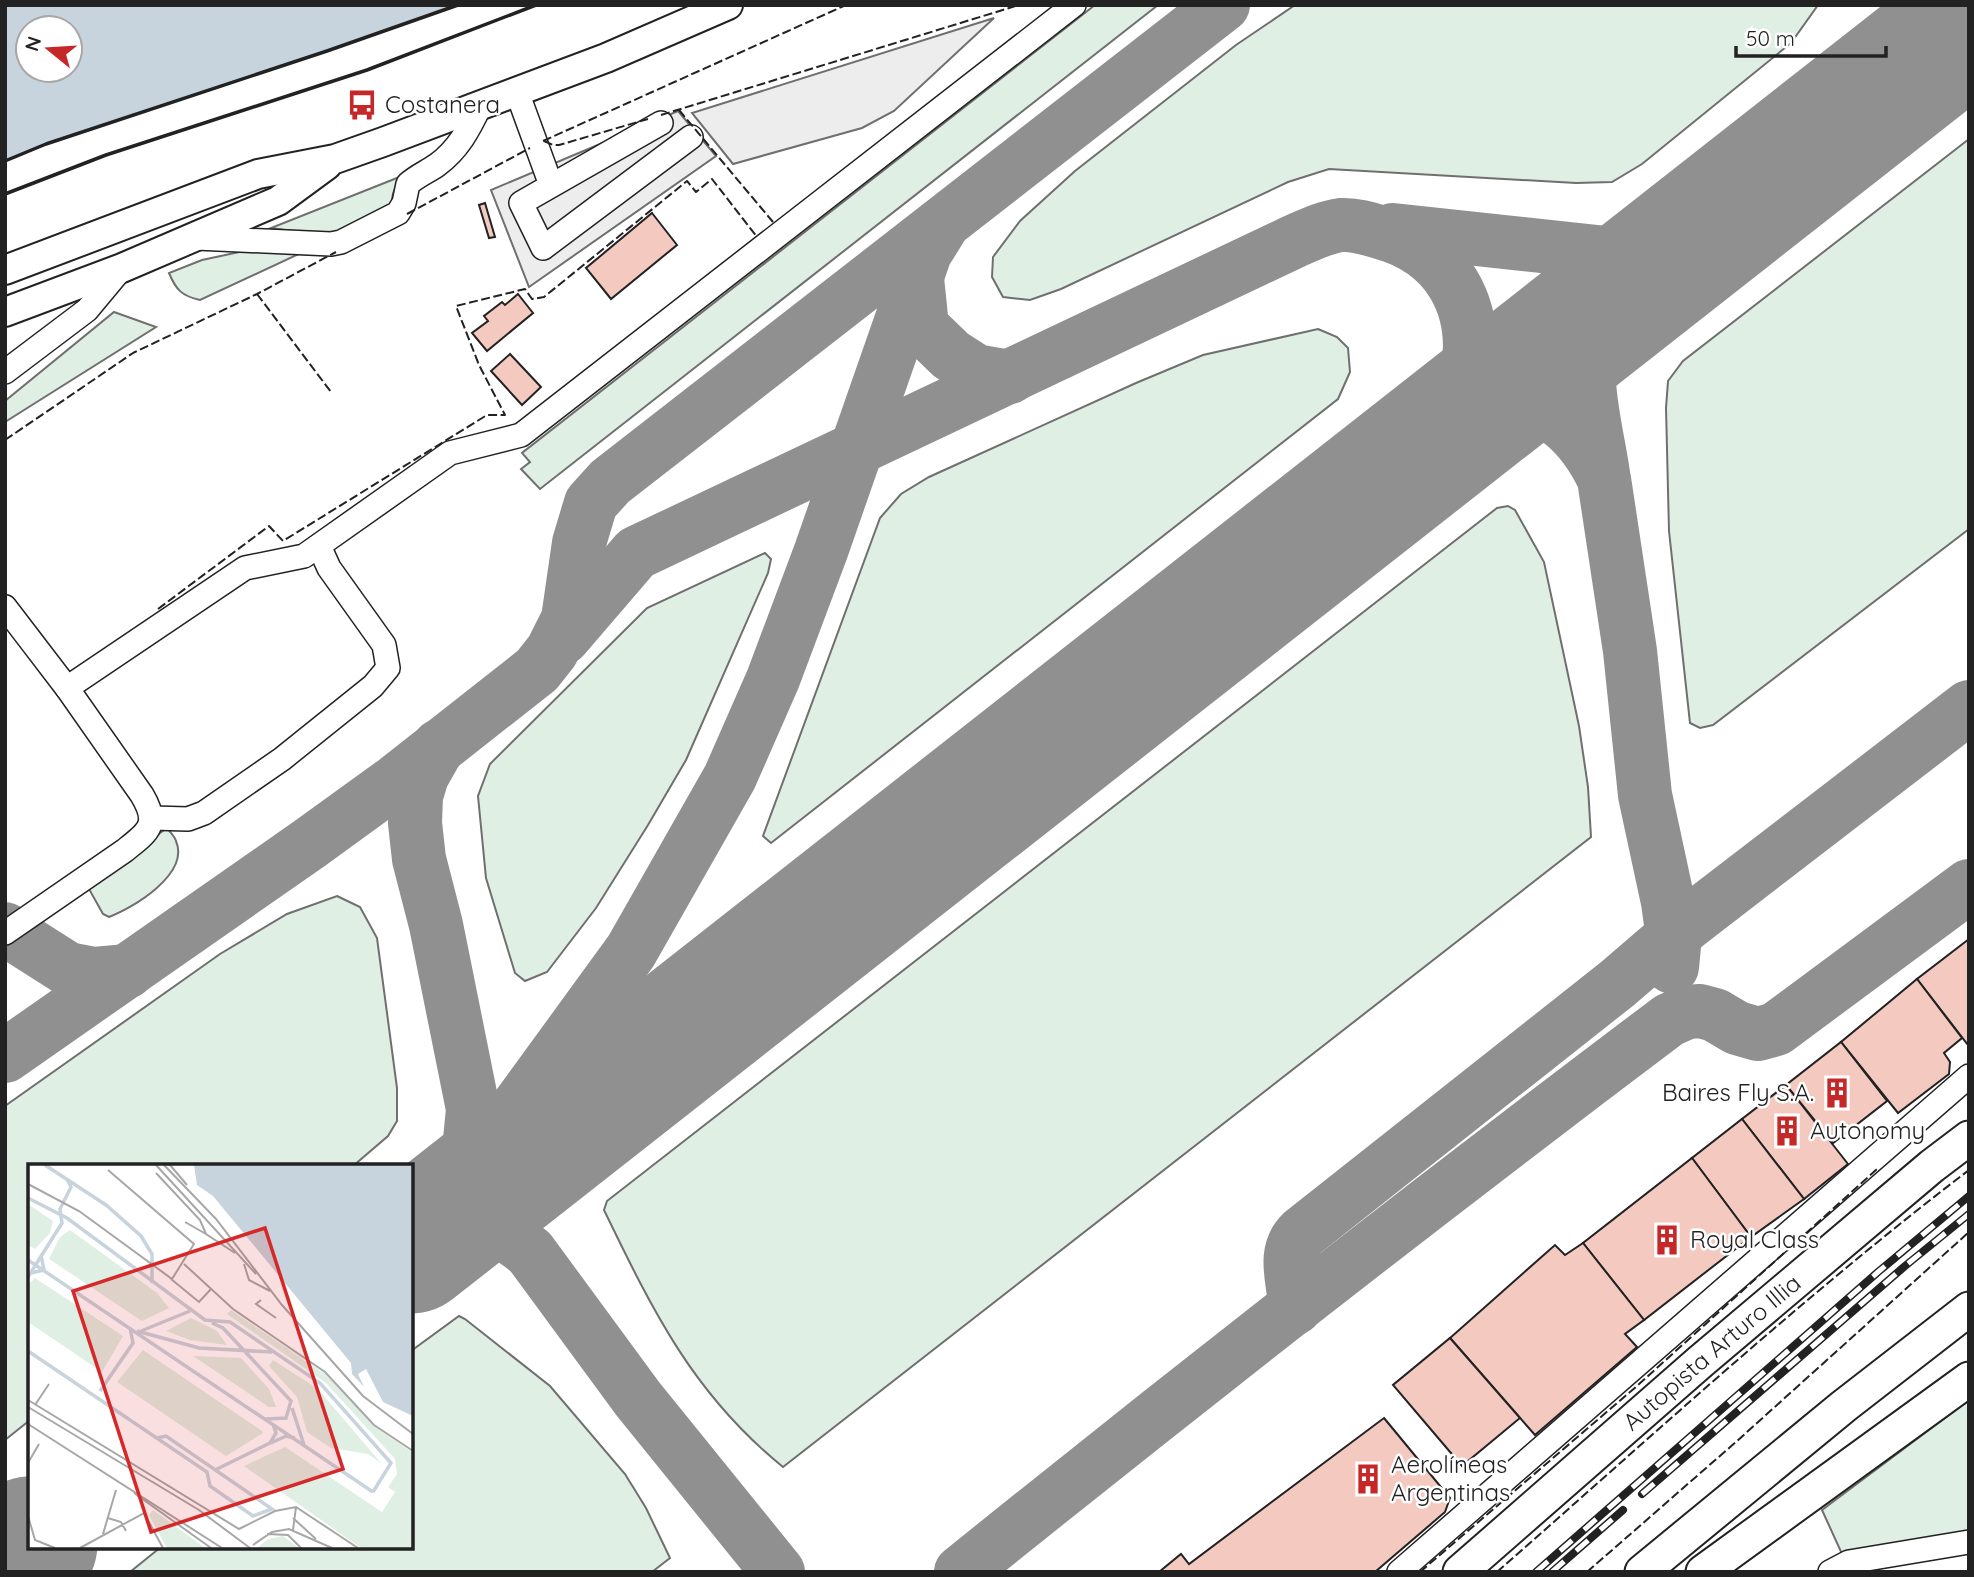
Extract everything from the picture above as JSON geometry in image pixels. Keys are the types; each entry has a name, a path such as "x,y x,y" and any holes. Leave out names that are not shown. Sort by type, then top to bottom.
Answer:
{"highway":[{"name":"Autopista Arturo Illia","path":"1460,1572 1700,1362 1932,1166 1969,1138"},
{"path":"1642,1572 1969,1309"},
{"path":"1703,1572 1969,1379"}],"main road":[{"path":"5,270 258,174 335,159 480,106 606,58 728,5"},
{"path":"5,312 121,268 278,201 335,159"}],"lane":[{"path":"67,688 245,568 304,556 450,453 521,435 1073,5"},
{"path":"517,92 551,185"},
{"path":"196,237 331,244 341,242 398,213 404,203 408,184 437,165 459,145 469,131 480,106"},
{"path":"661,123 521,203 543,248 691,137"},
{"path":"5,372 87,310 121,268"},
{"path":"152,818 188,819 204,813 302,743 373,686 388,668 384,645 329,568 319,546"},
{"path":"5,607 67,688 152,811 152,818 141,838 5,933"},
{"path":"1399,1572 1969,1076"},
{"path":"1830,1572 1849,1562 1969,1542"}],"green space":[{"path":"1095,5 1158,5 540,489 521,469 530,462 522,453"},
{"path":"1295,5 1818,5 1791,43 1642,164 1612,182 1576,183 1329,169 1288,182 1061,289 1030,300 1003,297 992,277 993,257 1020,221 1075,171 1236,45"},
{"path":"1969,139 1969,529 1713,725 1700,728 1690,723 1669,531 1666,408 1668,381 1683,361"},
{"path":"407,174 393,194 393,209 336,237 271,228"},
{"path":"244,251 303,252 200,300 180,291 169,273 202,260"},
{"path":"114,312 156,327 5,422 5,401"},
{"path":"1318,329 1337,337 1348,348 1350,372 1338,399 771,843 763,836 880,518 901,494 929,477 1203,355"},
{"path":"1508,506 1515,510 1544,562 1579,726 1588,787 1591,837 783,1467 724,1410 678,1349 658,1316 604,1210 607,1201 1497,508"},
{"path":"765,553 771,559 768,573 686,760 596,908 547,972 525,981 515,973 486,878 478,796 490,764 647,608"},
{"path":"167,828 175,839 178,853 175,866 167,877 132,906 109,917 103,914 89,889 107,871"},
{"path":"337,896 360,907 377,938 397,1088 397,1121 388,1136 355,1164 28,1164 28,1422 5,1440 5,1106 220,954 287,914"},
{"path":"459,1316 550,1386 625,1474 646,1508 670,1558 652,1572 130,1572 159,1549 413,1549 413,1350"},
{"path":"1969,1400 1969,1532 1842,1554 1822,1510"}],"shaded area":[{"path":"5,5 458,5 327,51 46,144 5,161"},
{"path":"994,18 894,111 862,128 733,164 692,113"},
{"path":"678,111 716,156 529,287 491,190"}],"building":[{"path":"485,203 495,237 489,238 479,205"},
{"path":"652,213 677,245 611,299 586,268"},
{"path":"518,294 533,313 487,351 472,333 488,321 484,316 502,302 505,305"},
{"path":"510,354 541,387 522,405 491,371"},
{"path":"1969,939 1969,1045 1968,1045 1917,979"},
{"path":"1917,979 1962,1038 1944,1053 1950,1062 1949,1074 1898,1113 1841,1042"},
{"name":"Baires Fly S.A.","path":"1841,1042 1887,1101 1833,1143 1786,1085"},
{"name":"Autonomy","path":"1786,1085 1848,1164 1804,1199 1742,1119"},
{"path":"1742,1119 1804,1199 1751,1237 1692,1158"},
{"name":"Royal Class","path":"1692,1158 1751,1237 1644,1320 1583,1243"},
{"path":"1583,1243 1644,1320 1625,1334 1637,1347 1535,1435 1450,1338 1555,1245 1565,1255"},
{"path":"1450,1338 1520,1418 1462,1466 1393,1385"},
{"name":"Aerolíneas Argentinas","path":"1384,1418 1450,1498 1445,1512 1375,1572 1159,1572 1181,1554 1189,1564"}],"taxiway":[{"path":"5,1056 396,781 537,670 552,651 568,619 579,543 591,503 610,482 1223,5"},
{"path":"563,638 636,553 1295,241 1335,226 1352,225 1373,230 1405,241 1425,253 1441,267 1462,303 1470,346 1465,383 1448,417 1415,456"},
{"path":"454,1194 631,951 730,777 773,679 821,551 925,253 940,229"},
{"path":"1393,230 1625,255 1661,253 1698,233"},
{"path":"917,278 922,327 951,355 976,371 1010,377"},
{"path":"1603,474 1590,398 1589,359 1598,325 1629,287"},
{"path":"1468,414 1500,405 1518,404 1549,414 1576,436 1587,449 1604,479 1630,651 1645,795 1668,902 1674,946 1672,967"},
{"path":"1295,1308 1291,1259 1292,1250 1302,1233 1617,984 1688,923 1969,707"},
{"path":"439,746 422,776 416,796 415,823 419,859 436,925 473,1109 469,1150 461,1178"},
{"path":"961,1572 1313,1293 1669,1020 1687,1012 1700,1011 1715,1015 1737,1028 1758,1034 1776,1029 1969,886"},
{"path":"5,929 68,969 94,974 128,971"},
{"path":"417,1241 450,1228 475,1224 500,1232 530,1252 638,1399 778,1572"}],"runway":[{"path":"413,1244 1969,23"},
{"path":"5,1563 28,1546"}],"railway":[{"path":"1536,1572 1878,1272 1969,1196"},
{"path":"1642,1494 1905,1266 1969,1214"},
{"path":"1552,1572 1623,1510"}],"fence":[{"path":"5,194 106,155 367,70 536,5"},
{"path":"543,141 846,5"},
{"path":"661,115 1019,5"},
{"path":"679,110 773,222"},
{"path":"544,141 559,145 648,119"},
{"path":"407,214 530,148"},
{"path":"158,609 269,526 283,541 487,415 505,415 479,365 456,306 525,289 532,299 544,297 687,181 696,192 712,179 757,237"},
{"path":"5,440 133,353 257,294 336,252"},
{"path":"257,294 331,392"},
{"path":"1420,1572 1637,1386 1877,1169"},
{"path":"1497,1572 1788,1316 1969,1170"},
{"path":"1587,1572 1969,1232"}],"wall":[{"path":"5,161 46,144 458,5"},
{"path":"5,194 106,155 367,70 536,5"}],"place":[{"name":"Costanera","path":"362,105"},
{"name":"Baires Fly S.A.","path":"1837,1093"},
{"name":"Autonomy","path":"1787,1131"},
{"name":"Royal Class","path":"1667,1240"},
{"name":"Aerolíneas Argentinas","path":"1368,1479"}]}
